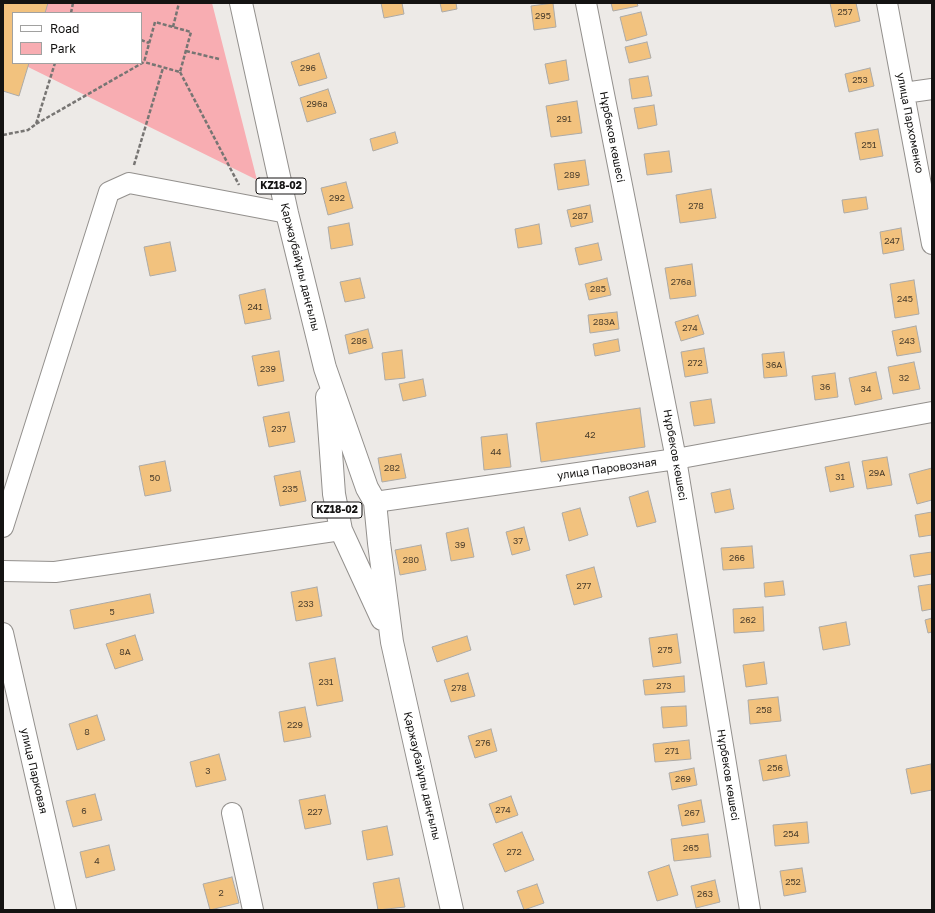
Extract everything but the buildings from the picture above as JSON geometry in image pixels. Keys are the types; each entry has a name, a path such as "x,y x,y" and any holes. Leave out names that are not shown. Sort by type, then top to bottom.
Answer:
{"highway":[{"name":"Қаржаубайұлы даңғылы","path":"242,3 287,213 325,368 371,495 392,642 452,910"},
{"name":"Қаржаубайұлы даңғылы","path":"325,368 334,494 346,539 392,642"},
{"name":"KZ18-02","path":"334,494 352,488 371,495"},
{"path":"346,539 365,550 379,543"}],"street":[{"name":"Нұрбеков көшесі","path":"586,3 676,459 750,910"},
{"name":"улица Пархоменко","path":"887,3 932,244"},
{"path":"904,93 932,89"},
{"path":"3,527 109,192 129,182 287,213"},
{"name":"улица Паровозная","path":"371,495 676,459 932,412"},
{"path":"3,572 55,572 346,539"},
{"name":"улица Парковая","path":"3,633 66,910"},
{"path":"232,813 253,910"}],"path":[{"path":"173,27 179,3"},
{"path":"180,72 144,62 155,22 191,32 180,72 250,206"},
{"path":"142,40 149,43"},
{"path":"186,51 219,59"},
{"path":"36,124 55,64"},
{"path":"3,135 28,130 141,64"},
{"path":"129,182 163,68"}],"green space":[{"path":"32,3 212,3 257,180 22,64 142,64 142,12 29,12"}]}
